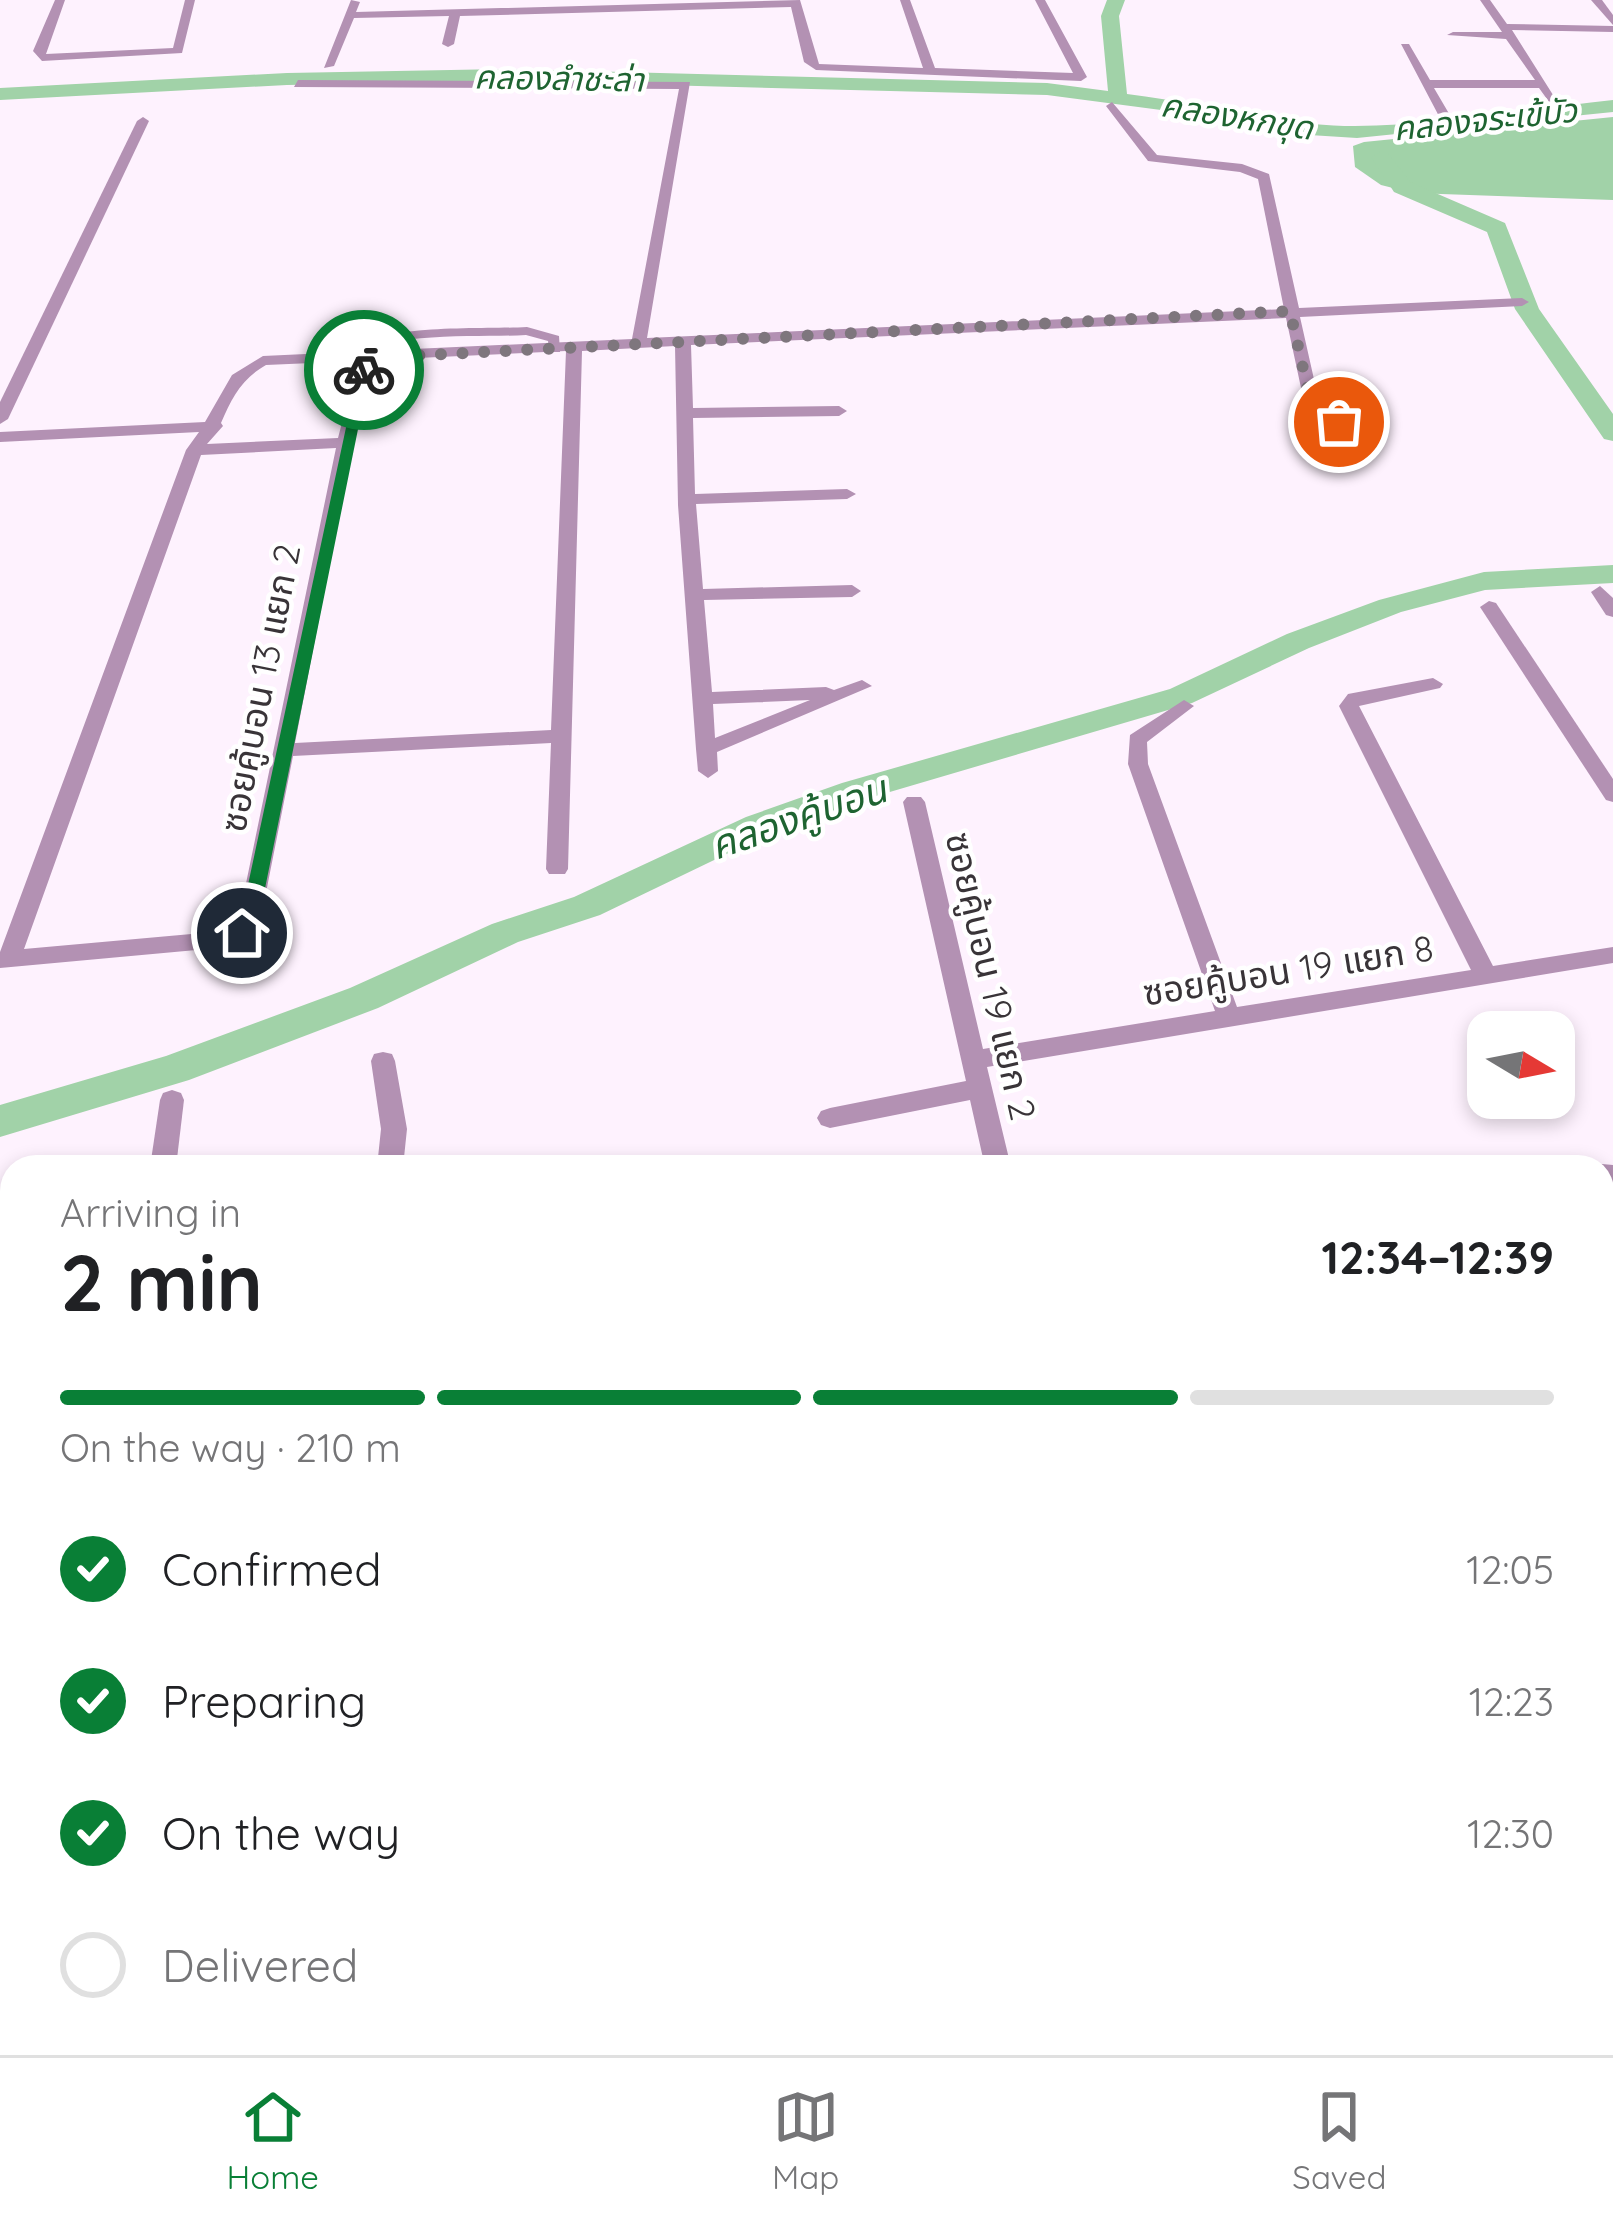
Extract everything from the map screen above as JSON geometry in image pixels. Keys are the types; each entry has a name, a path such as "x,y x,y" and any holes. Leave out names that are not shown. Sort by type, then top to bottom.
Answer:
{"street":[{"path":"60,0 39,51 42,58 178,51 190,0"},
{"path":"328,66 356,0"},
{"path":"905,0 931,74"},
{"path":"351,15 795,2 810,62 816,67 1081,77 1040,0"},
{"path":"1485,0 1556,103"},
{"path":"1596,0 1613,25"},
{"path":"448,44 454,13"},
{"path":"1453,35 1613,25"},
{"path":"1405,46 1445,117"},
{"path":"298,84 686,85 638,346"},
{"path":"1426,84 1543,84"},
{"path":"1112,106 1153,158 1242,169 1264,177 1312,408 1330,421 1364,424"},
{"path":"0,419 143,121"},
{"path":"5,959 194,450 214,426 231,380 246,368 263,362 1522,302"},
{"path":"683,344 687,499 707,760 854,689 703,698"},
{"path":"557,868 565,349"},
{"name":"ซอยคู้บอน 13 แยก 2","path":"5,959 229,939 249,923 345,443 367,358"},
{"path":"685,413 839,411"},
{"path":"0,437 214,426"},
{"path":"194,450 345,443"},
{"path":"687,499 847,494"},
{"path":"694,595 852,591"},
{"path":"1600,592 1613,611"},
{"path":"1489,607 1610,785"},
{"path":"1433,684 1355,698 1349,706 1484,974"},
{"path":"1184,706 1137,740 1138,764 1229,1017"},
{"path":"285,750 559,736"},
{"name":"ซอยคู้บอน 19 แยก 2","path":"914,802 995,1155"},
{"name":"ซอยคู้บอน 19 แยก 8","path":"976,1059 1613,955"},
{"path":"383,1061 394,1129 391,1155"},
{"path":"830,1118 981,1088"},
{"path":"165,1155 172,1100"}],"lane":[{"path":"337,359 369,341 527,331 554,339 565,349"}],"shaded area":[{"path":"1613,117 1613,200 1413,193 1381,185 1355,167 1353,146 1364,142"}],"waterway":[{"path":"1116,0 1110,16 1118,97"},
{"name":"คลองลำชะล่า","path":"0,94 287,79 505,75 1047,89 1201,109 1260,126 1357,132 1613,106"},
{"path":"1381,157 1402,187 1497,228 1527,309 1613,433"},
{"name":"คลองคู้บอน","path":"0,1121 175,1069 364,998 505,933 587,906 758,825 854,791 1181,696 1298,641 1390,606 1484,581 1613,574"}],"way so far":[{"path":"364,370 367,358 1290,311 1312,408 1339,422"}],"route":[{"path":"242,933 249,923 345,443 364,370"}],"water label":[{"name":"คลองหกขุด","path":"1237,116"},
{"name":"คลองจระเข้บัว","path":"1485,119"}]}
